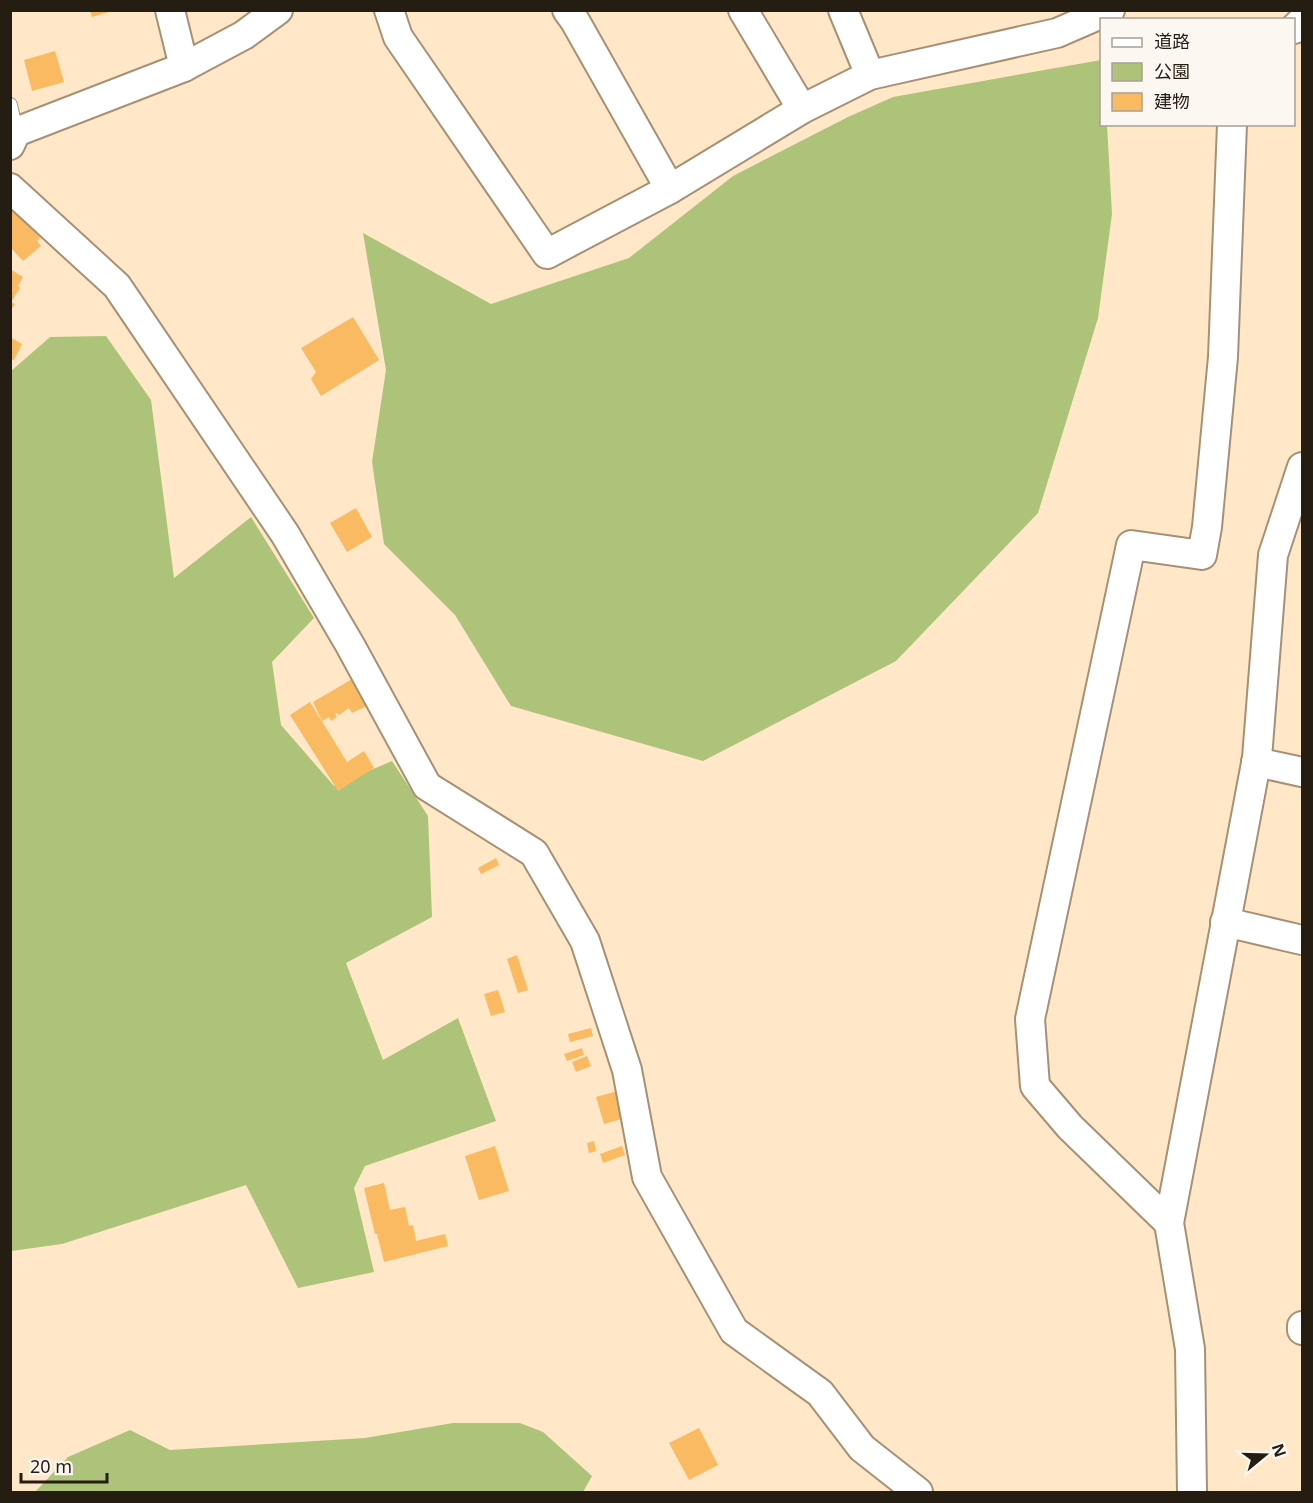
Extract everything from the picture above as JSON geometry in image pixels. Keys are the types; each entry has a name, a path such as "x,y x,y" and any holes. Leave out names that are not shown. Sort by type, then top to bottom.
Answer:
{"street":[{"path":"170,10 184,67"},
{"path":"12,127 184,67 244,35 278,10"},
{"path":"389,10 398,37 547,254 670,189 802,110 870,75 1057,33 1110,10"},
{"path":"567,10 670,189"},
{"path":"743,10 802,110"},
{"path":"843,10 870,75"},
{"path":"1169,1223 1070,1126 1035,1086 1030,1019 1131,545 1202,555 1207,527 1223,357 1232,126"},
{"path":"10,188 117,286 285,534 350,645 426,786 534,854 585,941 627,1070 647,1177 734,1331 820,1393 862,1448 918,1492"},
{"path":"1192,1492 1190,1349 1169,1223 1256,762 1273,555 1302,467"},
{"path":"1256,762 1302,772"},
{"path":"1226,922 1302,940"}],"green space":[{"path":"1100,60 1100,126 1107,126 1112,214 1098,318 1038,513 896,661 703,761 511,706 455,615 384,544 372,462 386,370 363,233 491,304 629,258 733,176 848,117 893,97"},
{"path":"106,336 151,400 174,578 251,517 314,618 272,662 281,725 334,786 392,761 428,816 432,917 346,963 383,1060 458,1018 496,1121 365,1166 354,1188 374,1272 298,1288 246,1185 62,1244 11,1251 10,372 50,337"},
{"path":"453,1423 520,1423 543,1432 592,1476 583,1492 35,1492 68,1457 130,1430 170,1450 365,1438"}],"building":[{"path":"90,10 112,10 112,11 92,17"},
{"path":"55,51 64,82 32,91 24,60"},
{"path":"19,203 38,226 33,230 40,238 37,241 41,246 23,261 10,247 10,211"},
{"path":"10,269 23,277 18,286 20,288 11,302 15,304 10,311"},
{"path":"353,317 379,360 321,396 311,379 316,372 301,348"},
{"path":"10,337 22,344 14,360 10,359"},
{"path":"356,508 372,537 347,552 330,523"},
{"path":"359,675 373,703 352,713 349,708 339,715 335,714 337,717 331,721 329,717 322,721 313,702"},
{"path":"310,702 347,762 364,751 374,768 338,791 290,715"},
{"path":"496,858 499,865 481,874 478,868"},
{"path":"517,955 528,990 518,993 507,959"},
{"path":"498,990 505,1012 491,1016 484,994"},
{"path":"591,1028 593,1036 570,1042 568,1034"},
{"path":"582,1048 584,1055 567,1061 564,1054"},
{"path":"587,1056 591,1066 576,1072 572,1062"},
{"path":"621,1090 628,1117 604,1124 596,1097"},
{"path":"594,1141 596,1151 589,1153 587,1143"},
{"path":"495,1146 509,1191 479,1200 465,1156"},
{"path":"622,1146 625,1155 603,1163 600,1154"},
{"path":"384,1183 390,1210 405,1207 409,1226 413,1225 416,1241 445,1234 448,1246 384,1262 364,1188"},
{"path":"699,1428 718,1465 689,1480 669,1443"}]}
